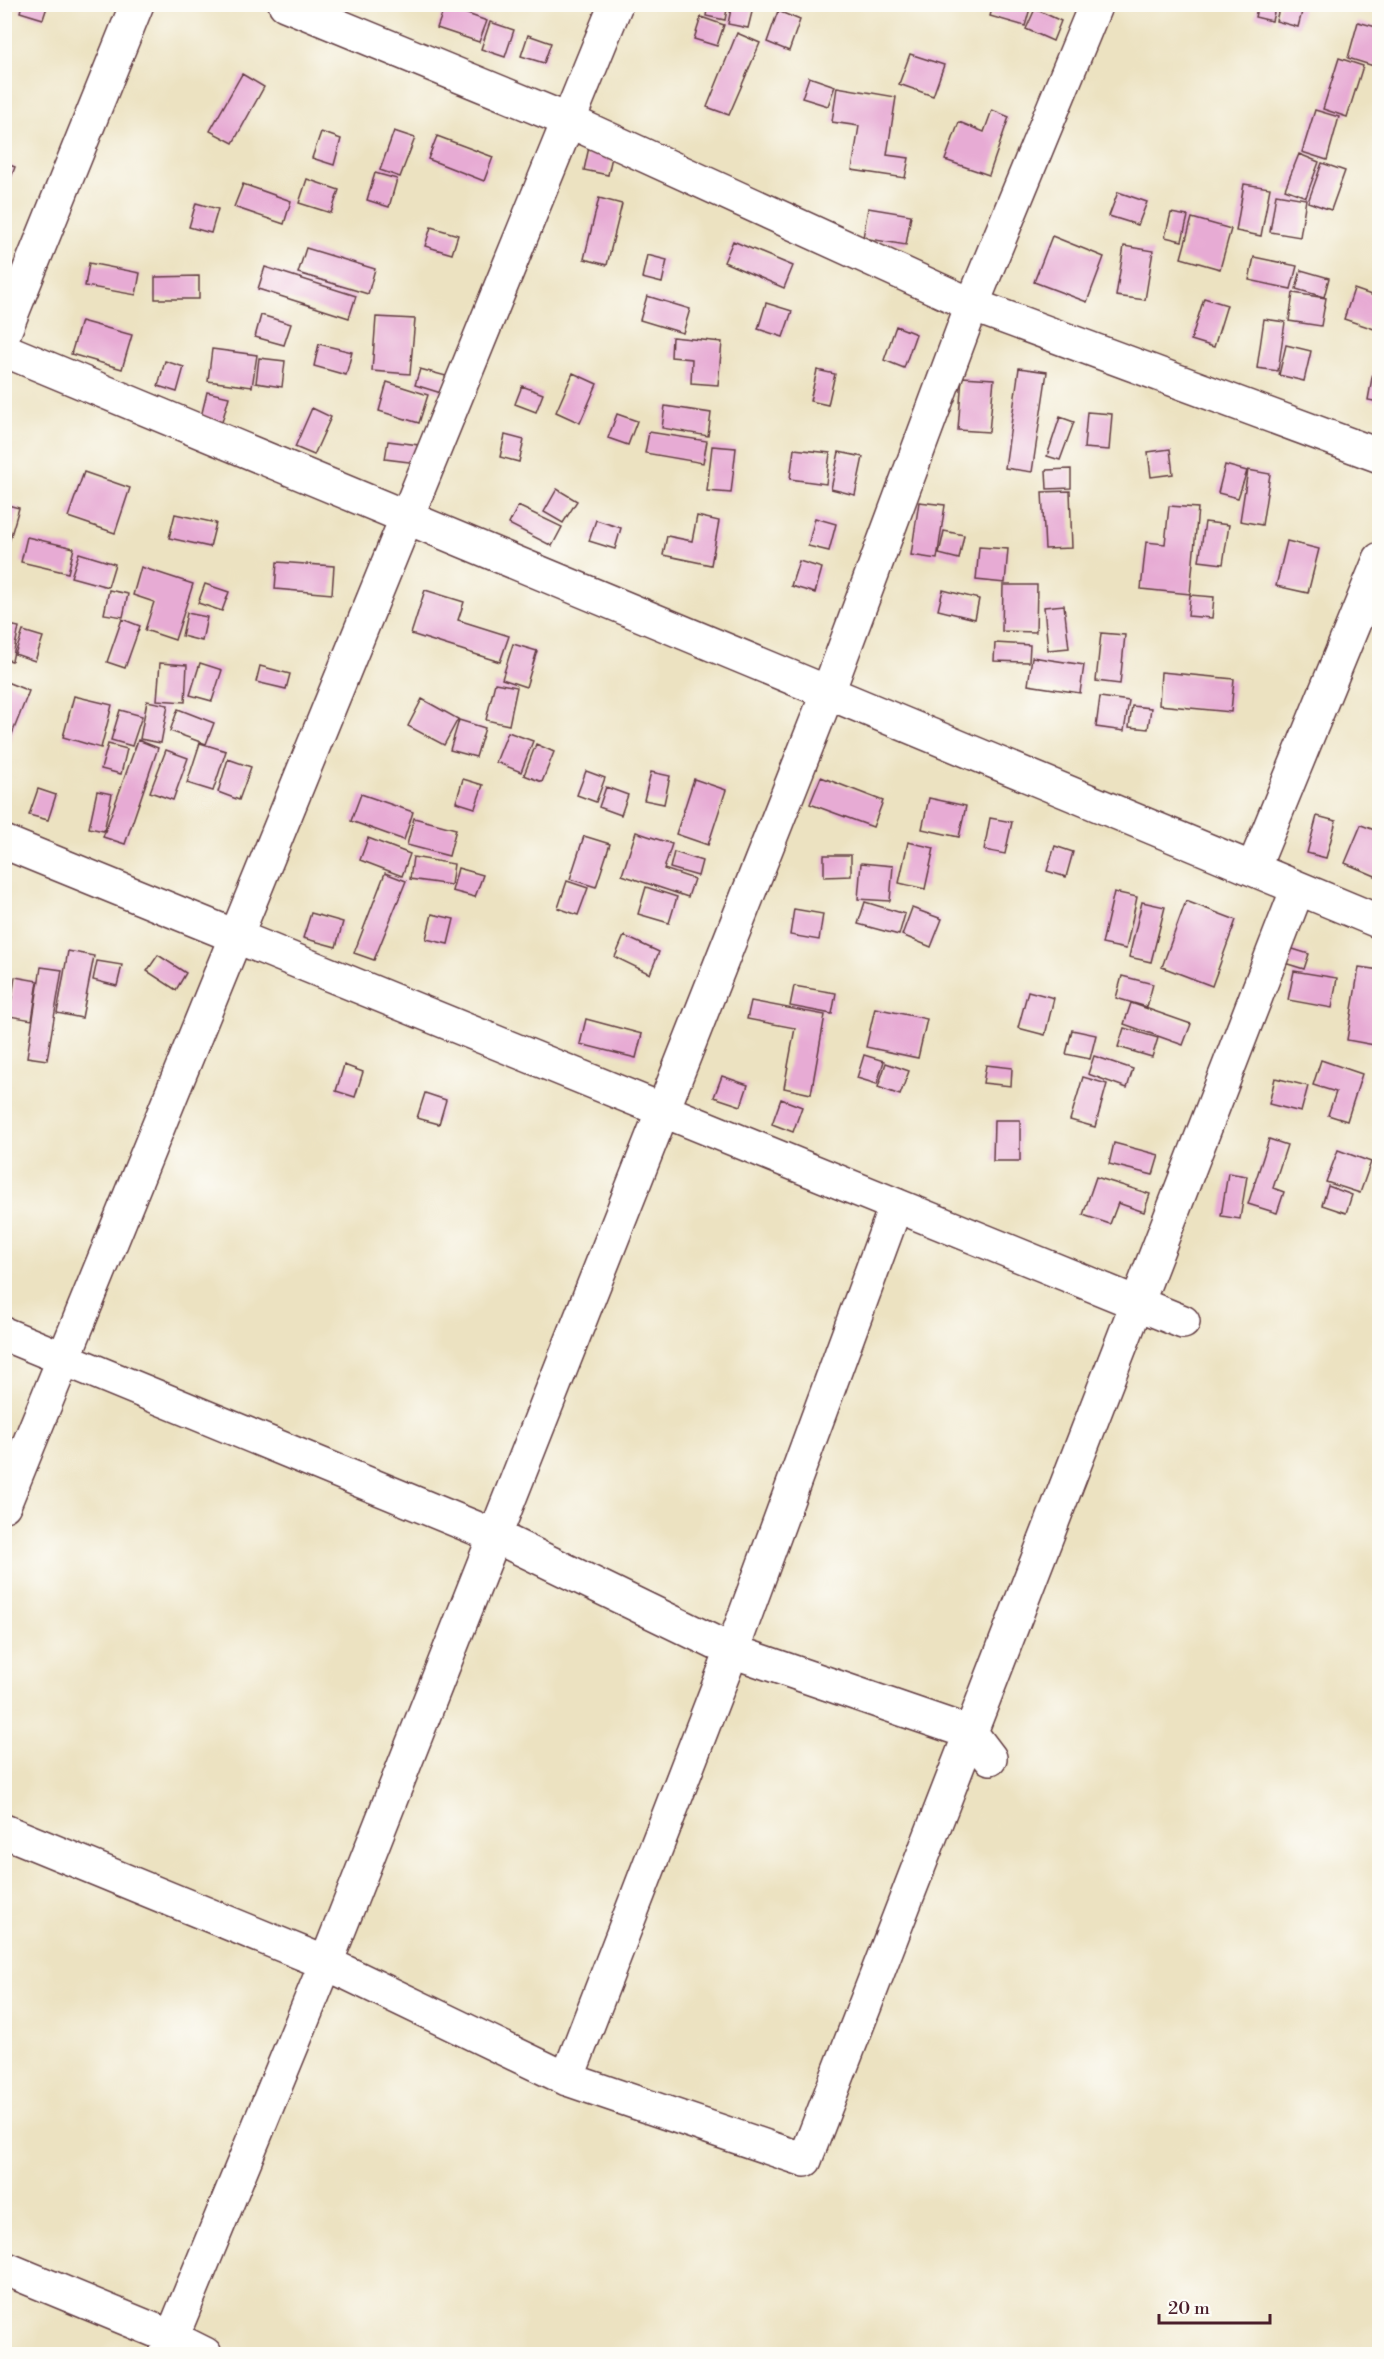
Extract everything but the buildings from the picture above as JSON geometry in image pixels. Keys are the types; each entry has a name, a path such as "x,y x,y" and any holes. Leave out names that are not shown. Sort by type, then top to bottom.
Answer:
{"street":[{"path":"4,333 137,4"},
{"path":"285,4 567,120 972,305 1380,456"},
{"path":"4,1505 616,4"},
{"path":"168,2346 326,1963 828,692 972,305 1096,4"},
{"path":"4,350 1380,922"},
{"path":"1252,869 1380,559"},
{"path":"4,842 1183,1322"},
{"path":"4,1831 326,1963 567,2079 806,2160 1298,888"},
{"path":"567,2079 732,1651 897,1205"},
{"path":"4,1334 495,1536 732,1651 971,1733 990,1758"},
{"path":"4,2268 168,2346 205,2355"}]}
